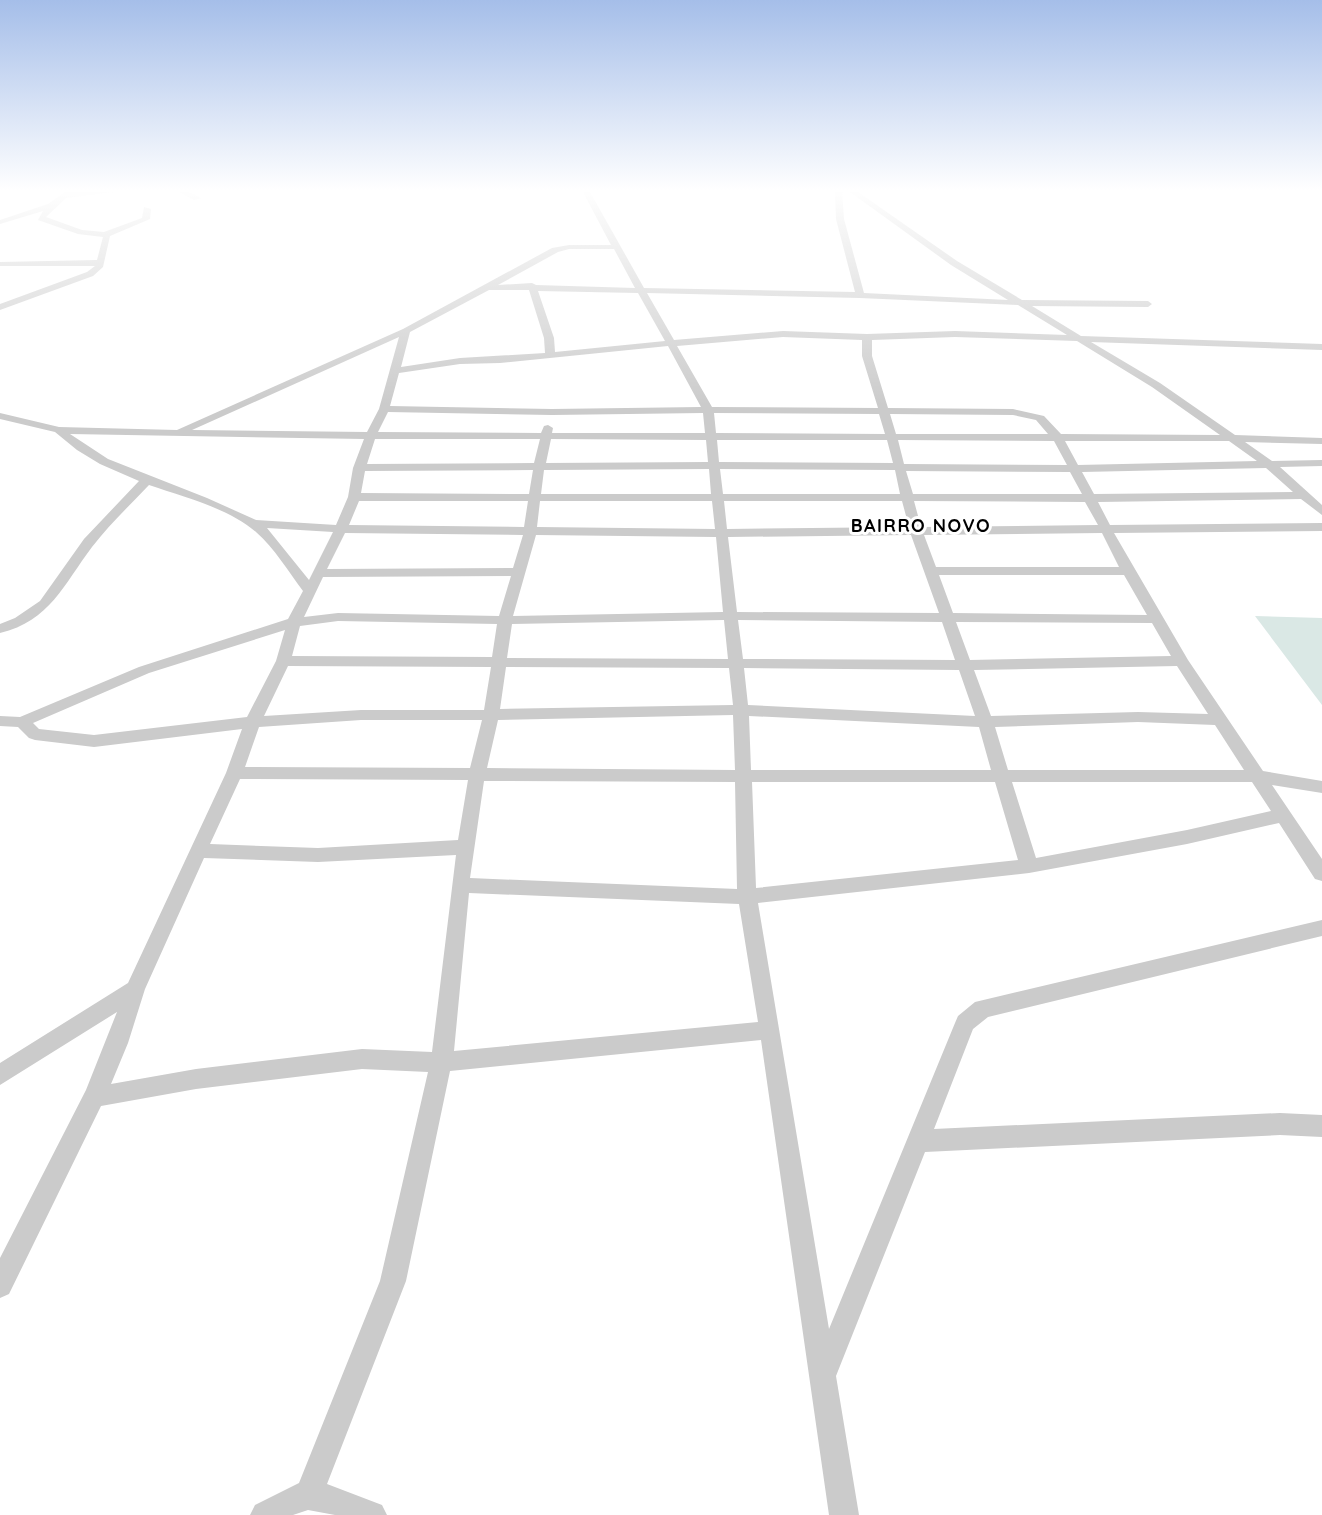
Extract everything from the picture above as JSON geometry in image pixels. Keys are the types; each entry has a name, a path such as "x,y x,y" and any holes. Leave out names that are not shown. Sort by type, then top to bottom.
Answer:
{"street":[{"path":"0,264 65,263"},
{"path":"0,307 90,274 96,271 100,263"},
{"path":"178,433 406,331 533,263"},
{"path":"626,263 708,410 741,710 747,897 770,1030 844,1515"},
{"path":"852,263 860,295"},
{"path":"955,263 1156,385 1269,464 1322,511"},
{"path":"488,287 532,286 642,291 860,295 1064,306 1148,303"},
{"path":"532,286 549,338 550,354"},
{"path":"0,1285 94,1097 117,1043 135,990 234,773 253,722 283,661 294,622 341,529 354,497 359,468 370,435 384,409 406,331"},
{"path":"394,370 460,361 500,360 783,334 867,337 955,334 1322,347"},
{"path":"867,337 867,356 892,438 916,531 985,722 1029,866"},
{"path":"384,409 552,412 708,410 1027,413 1040,418 1058,438 1128,571 1181,661 1322,874"},
{"path":"308,1496 393,1281 441,1062 460,885 477,774 491,716 505,620 530,532 539,467 552,412"},
{"path":"0,417 59,430 178,433 545,437 1229,438 1322,441"},
{"path":"59,430 90,455 112,467 212,504 255,524 341,529 722,533 1107,531 1322,527"},
{"path":"359,468 715,465 1074,469 1322,463"},
{"path":"0,629 20,621 45,604 89,542 147,480"},
{"path":"354,497 1090,498 1304,495"},
{"path":"255,524 284,556 309,590"},
{"path":"929,572 1128,571"},
{"path":"318,573 518,572"},
{"path":"0,721 22,722 144,670 294,622 348,617 505,620 730,616 946,619 1156,618"},
{"path":"283,661 964,664 1181,661"},
{"path":"22,722 35,734 94,741 253,722 360,715 491,716 741,710 985,722 1138,717 1222,720"},
{"path":"234,773 1257,776 1322,787"},
{"path":"460,885 747,897 1029,866 1187,837 1283,815"},
{"path":"199,851 318,855 466,847"},
{"path":"823,1376 965,1023 982,1009 1322,928"},
{"path":"0,1075 135,990"},
{"path":"94,1097 206,1078 362,1059 441,1062 770,1030"},
{"path":"918,1141 1281,1124 1322,1126"},
{"path":"265,1515 289,1502 308,1496 338,1502 372,1515"}],"shaded area":[{"path":"1255,616 1322,618 1322,705"}],"district":[{"name":"BAIRRO NOVO","path":"921,526"}]}
